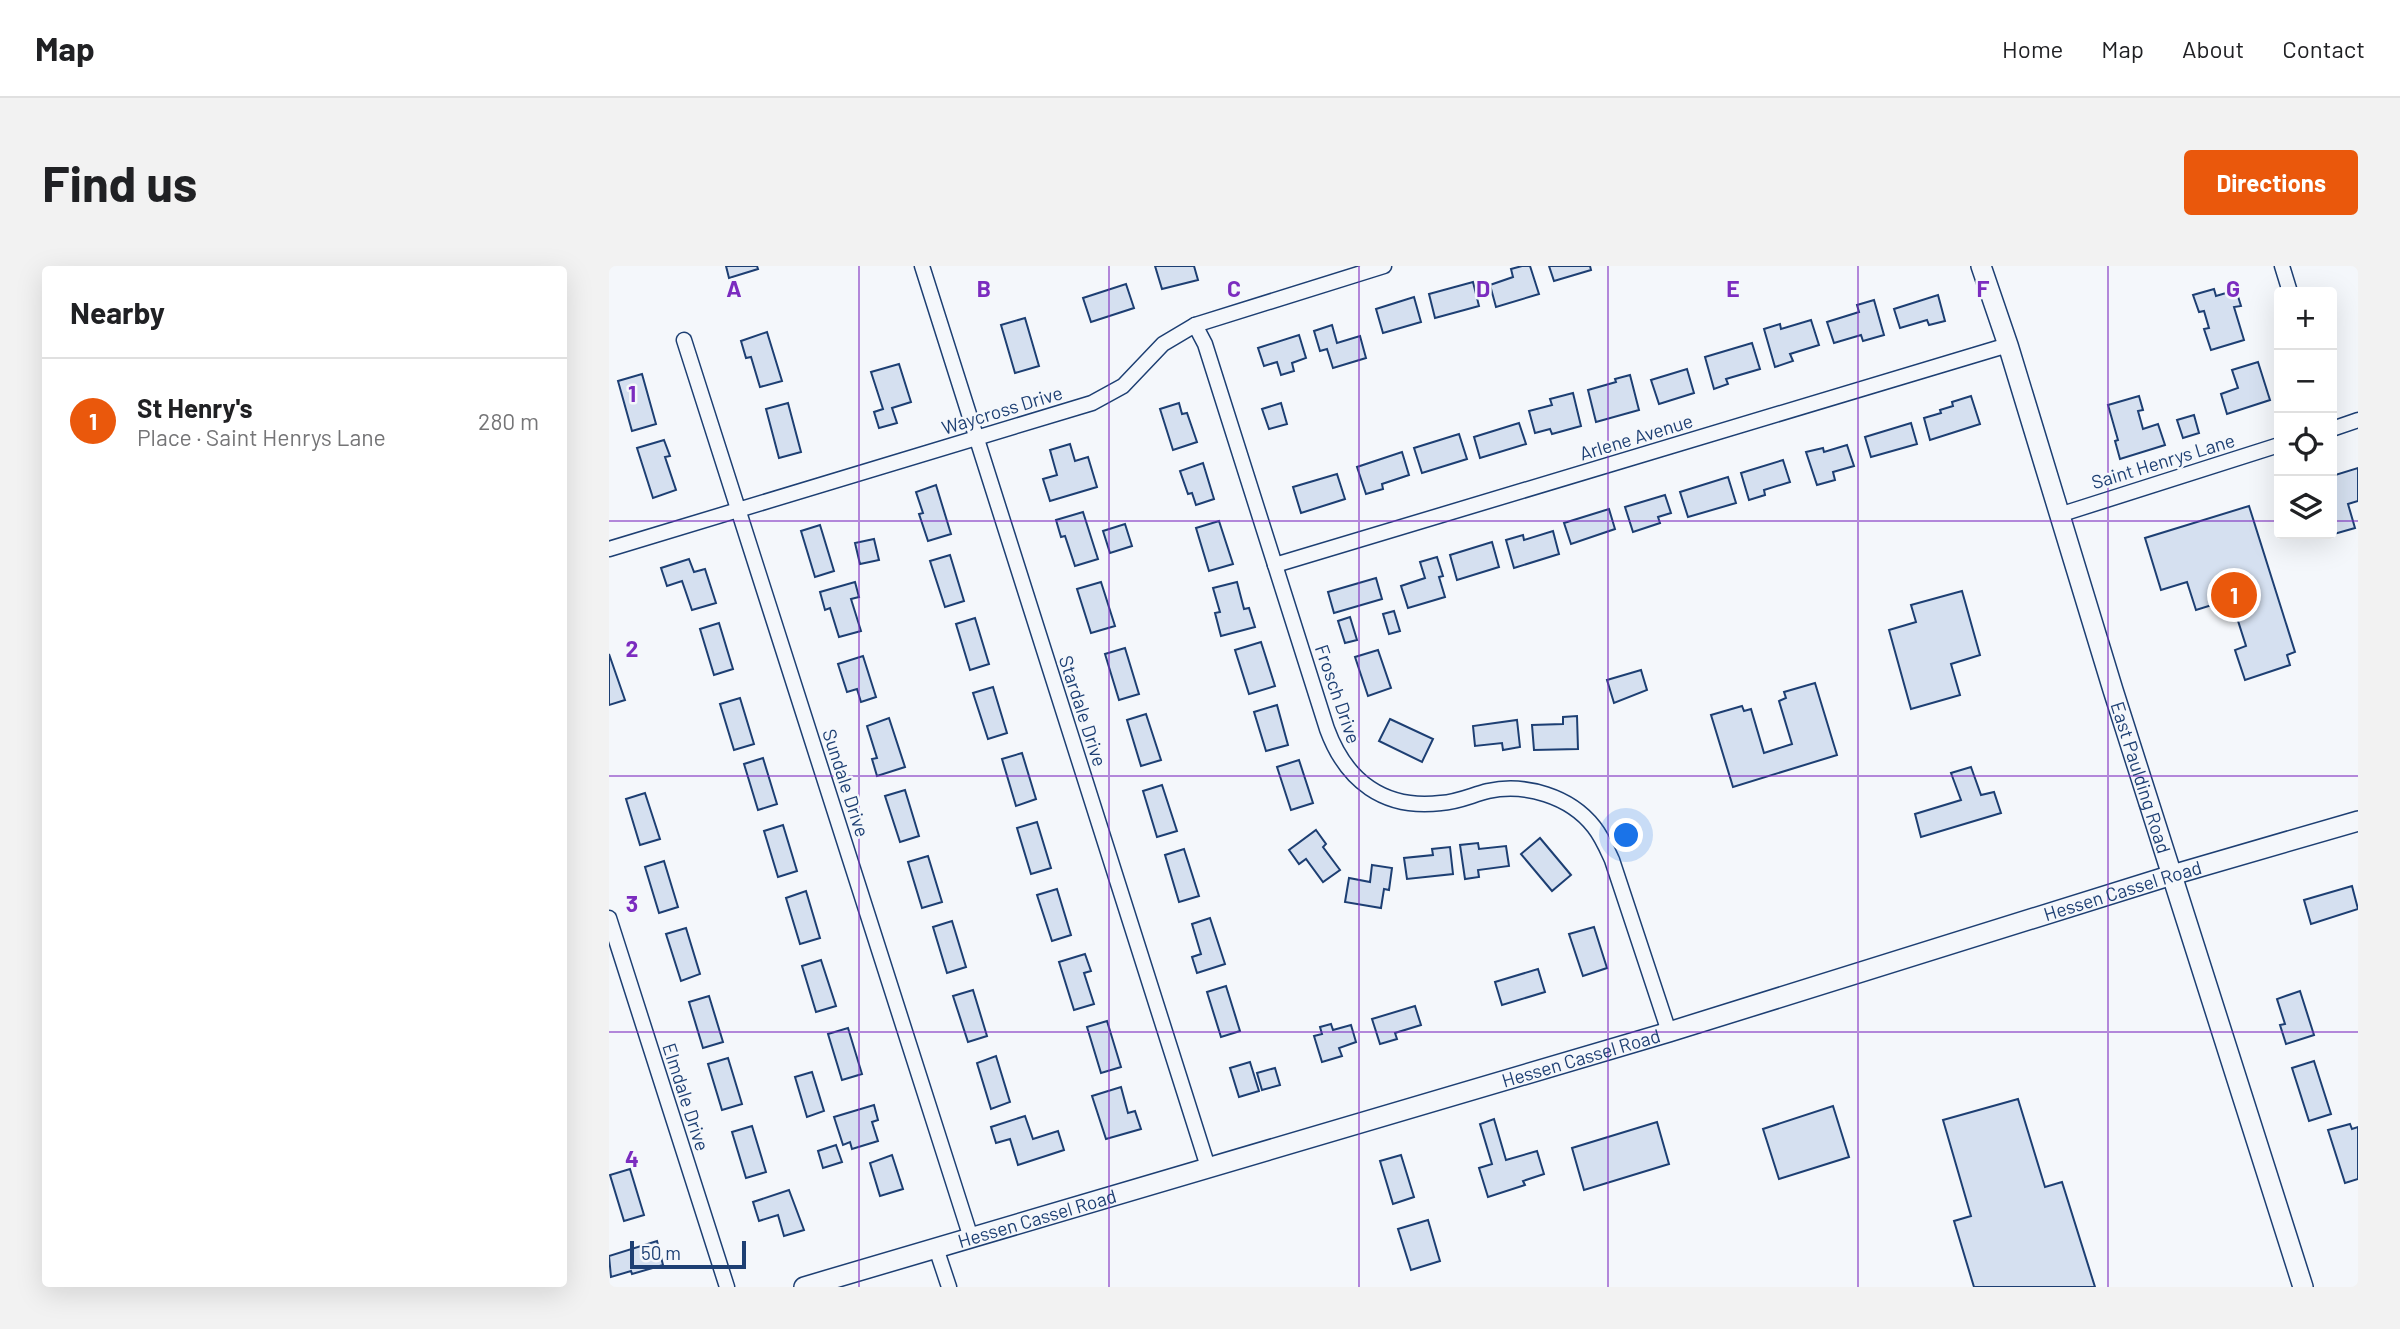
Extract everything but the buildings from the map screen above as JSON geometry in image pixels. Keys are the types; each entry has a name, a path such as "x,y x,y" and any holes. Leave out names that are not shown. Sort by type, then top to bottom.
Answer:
{"main road":[{"name":"East Paulding Road","path":"1981,266 2303,1287"},
{"name":"Hessen Cassel Road","path":"804,1287 1669,1032 2172,875 2358,821"}],"street":[{"name":"Stardale Drive","path":"922,266 1208,1167"},
{"name":"Waycross Drive","path":"609,549 1103,398 1123,386 1163,344 1195,325 1384,266"},
{"path":"2282,266 2289,287"},
{"name":"Frosch Drive","path":"1195,325 1205,344 1327,729 1341,759 1353,774 1379,794 1410,804 1439,804 1489,791 1517,789 1548,795 1564,802 1586,818 1603,841 1612,860 1669,1032"},
{"name":"Sundale Drive","path":"684,340 971,1238"},
{"name":"Arlene Avenue","path":"1275,565 2008,345"},
{"path":"2337,425 2358,420"},
{"name":"Saint Henrys Lane","path":"2059,514 2274,447"},
{"name":"Elmdale Drive","path":"609,918 727,1287"},
{"path":"936,1248 949,1287"}],"place":[{"name":"St Henry's","path":"2234,595"}]}
